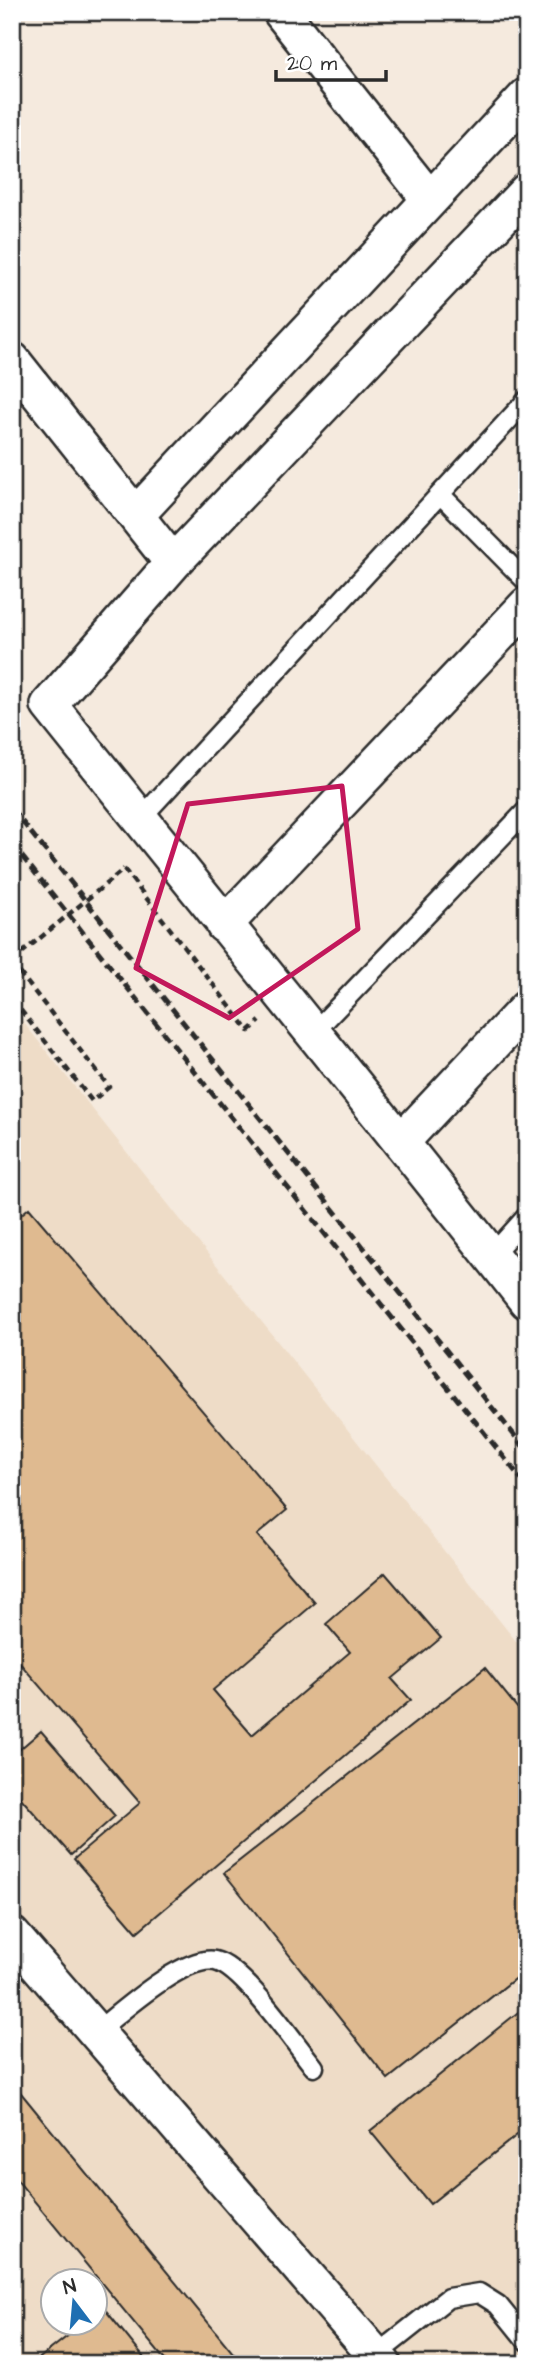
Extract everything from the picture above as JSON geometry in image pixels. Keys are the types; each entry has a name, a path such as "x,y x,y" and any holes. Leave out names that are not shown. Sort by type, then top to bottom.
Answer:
{"street":[{"path":"281,12 430,200"},
{"path":"135,515 527,96"},
{"path":"527,191 173,563 49,705 402,1141 527,1301"},
{"path":"12,360 173,563"},
{"path":"225,925 527,605"},
{"path":"402,1141 527,1008"},
{"path":"12,1935 380,2359"}],"lane":[{"path":"140,819 527,400"},
{"path":"439,494 527,582"},
{"path":"313,1033 527,810"},
{"path":"491,1256 527,1216"},
{"path":"96,2032 150,1989 187,1965 215,1961 240,1976 314,2067"},
{"path":"380,2359 448,2298 479,2293 498,2305 527,2341"}],"path":[{"path":"12,999 92,1101 109,1087 12,962 124,869"}],"highlighted area":[{"path":"342,786 358,929 229,1018 136,968 188,804"}],"shaded area":[{"path":"12,1008 527,1655 527,2364 12,2364"}],"building":[{"path":"29,1208 287,1510 257,1535 315,1603 213,1690 252,1735 350,1652 326,1624 385,1573 441,1638 392,1679 411,1700 137,1932 74,1859 140,1803 12,1654 12,1222"},
{"path":"485,1668 527,1720 527,1969 388,2079 224,1873"},
{"path":"41,1731 115,1816 71,1855 12,1788 12,1756"},
{"path":"527,2005 527,2127 430,2204 370,2131"},
{"path":"12,2082 242,2364 168,2364 108,2291 108,2268 89,2268 12,2174"},
{"path":"108,2313 149,2364 32,2364 65,2338 108,2338"}],"railway":[{"path":"12,809 527,1451"},
{"path":"12,844 527,1486"}]}
